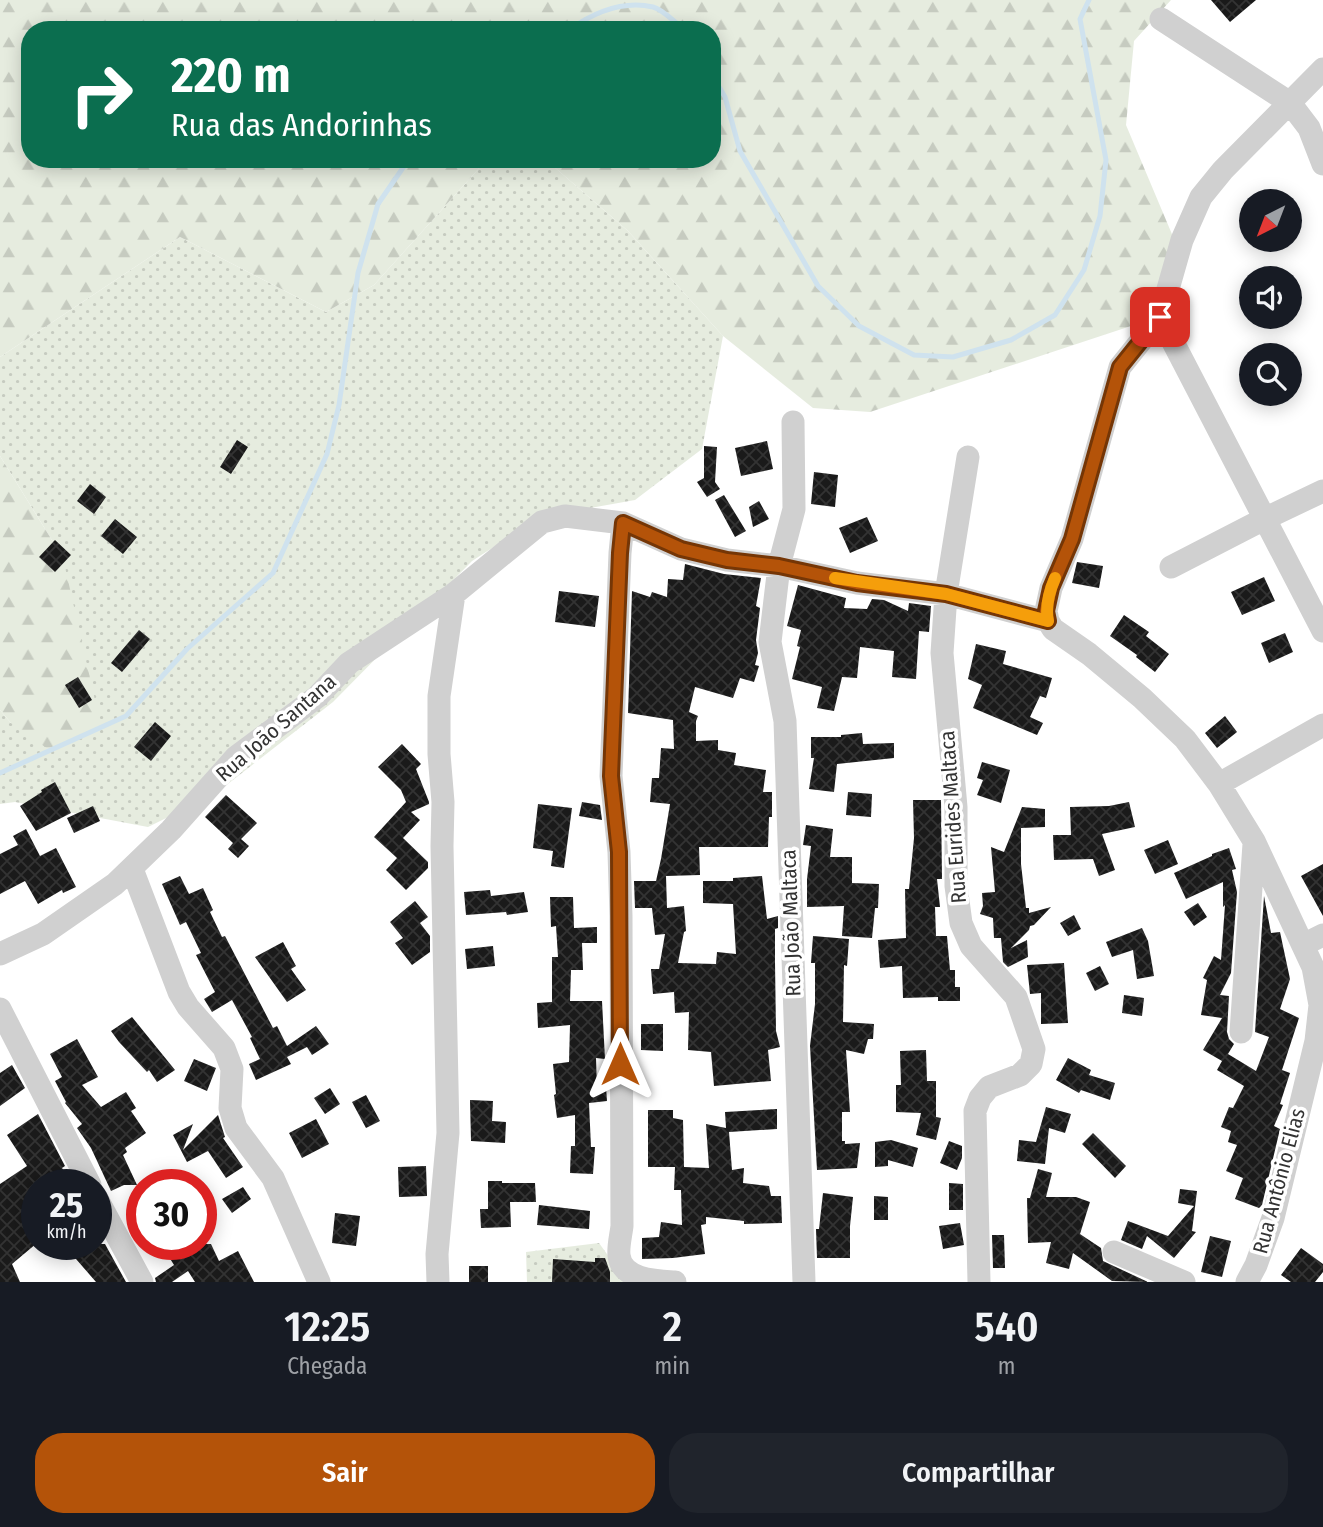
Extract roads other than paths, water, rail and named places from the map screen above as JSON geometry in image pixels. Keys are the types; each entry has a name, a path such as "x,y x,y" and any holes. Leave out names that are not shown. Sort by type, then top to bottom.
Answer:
{"street":[{"path":"1161,19 1290,103 1309,128 1323,164"},
{"path":"676,1282 625,1275 619,1257 622,1227 621,916 619,852 611,776 623,523 681,549 727,560 779,566 857,583 946,594 1048,621 1046,611 1051,588 1072,539 1120,367 1160,317 1182,240 1201,197 1223,170 1323,69"},
{"path":"1160,317 1323,631"},
{"name":"Rua João Maltaca","path":"793,422 794,509 779,566 770,642 786,721 804,1282"},
{"name":"Rua Eurides Maltaca","path":"968,457 946,594 942,653 956,807 956,886 961,923 971,946 1016,996 1034,1049 1031,1064 1020,1075 989,1087 979,1098 975,1111 977,1282"},
{"path":"1171,567 1266,517 1323,491"},
{"name":"Rua João Santana","path":"0,954 43,934 132,869 236,757 317,697 349,663 454,594 542,522 565,516 623,523"},
{"path":"439,1282 437,1254 448,1133 439,696 454,594"},
{"name":"Rua Antônio Elias","path":"1048,621 1053,629 1089,654 1185,738 1219,784 1313,940 1320,1005 1316,1041 1273,1218 1247,1282"},
{"path":"1219,784 1323,725"},
{"path":"1241,1032 1254,841"},
{"path":"132,869 179,992 188,1007 224,1048 232,1069 230,1108 236,1128 274,1178 318,1282"},
{"path":"0,1009 82,1169"},
{"path":"112,1227 142,1282"},
{"path":"1114,1252 1184,1282"},
{"path":"977,1282 999,1282"}],"waterway":[{"path":"721,90 740,151 818,286 859,326 914,355 953,357 1011,340 1055,315 1084,270 1100,216 1106,160 1080,19 1089,0"},
{"path":"583,21 598,13 630,5 653,7 674,21"},
{"path":"0,773 126,716 187,649 273,573 327,454 339,405 358,273 378,204 403,168"}]}
